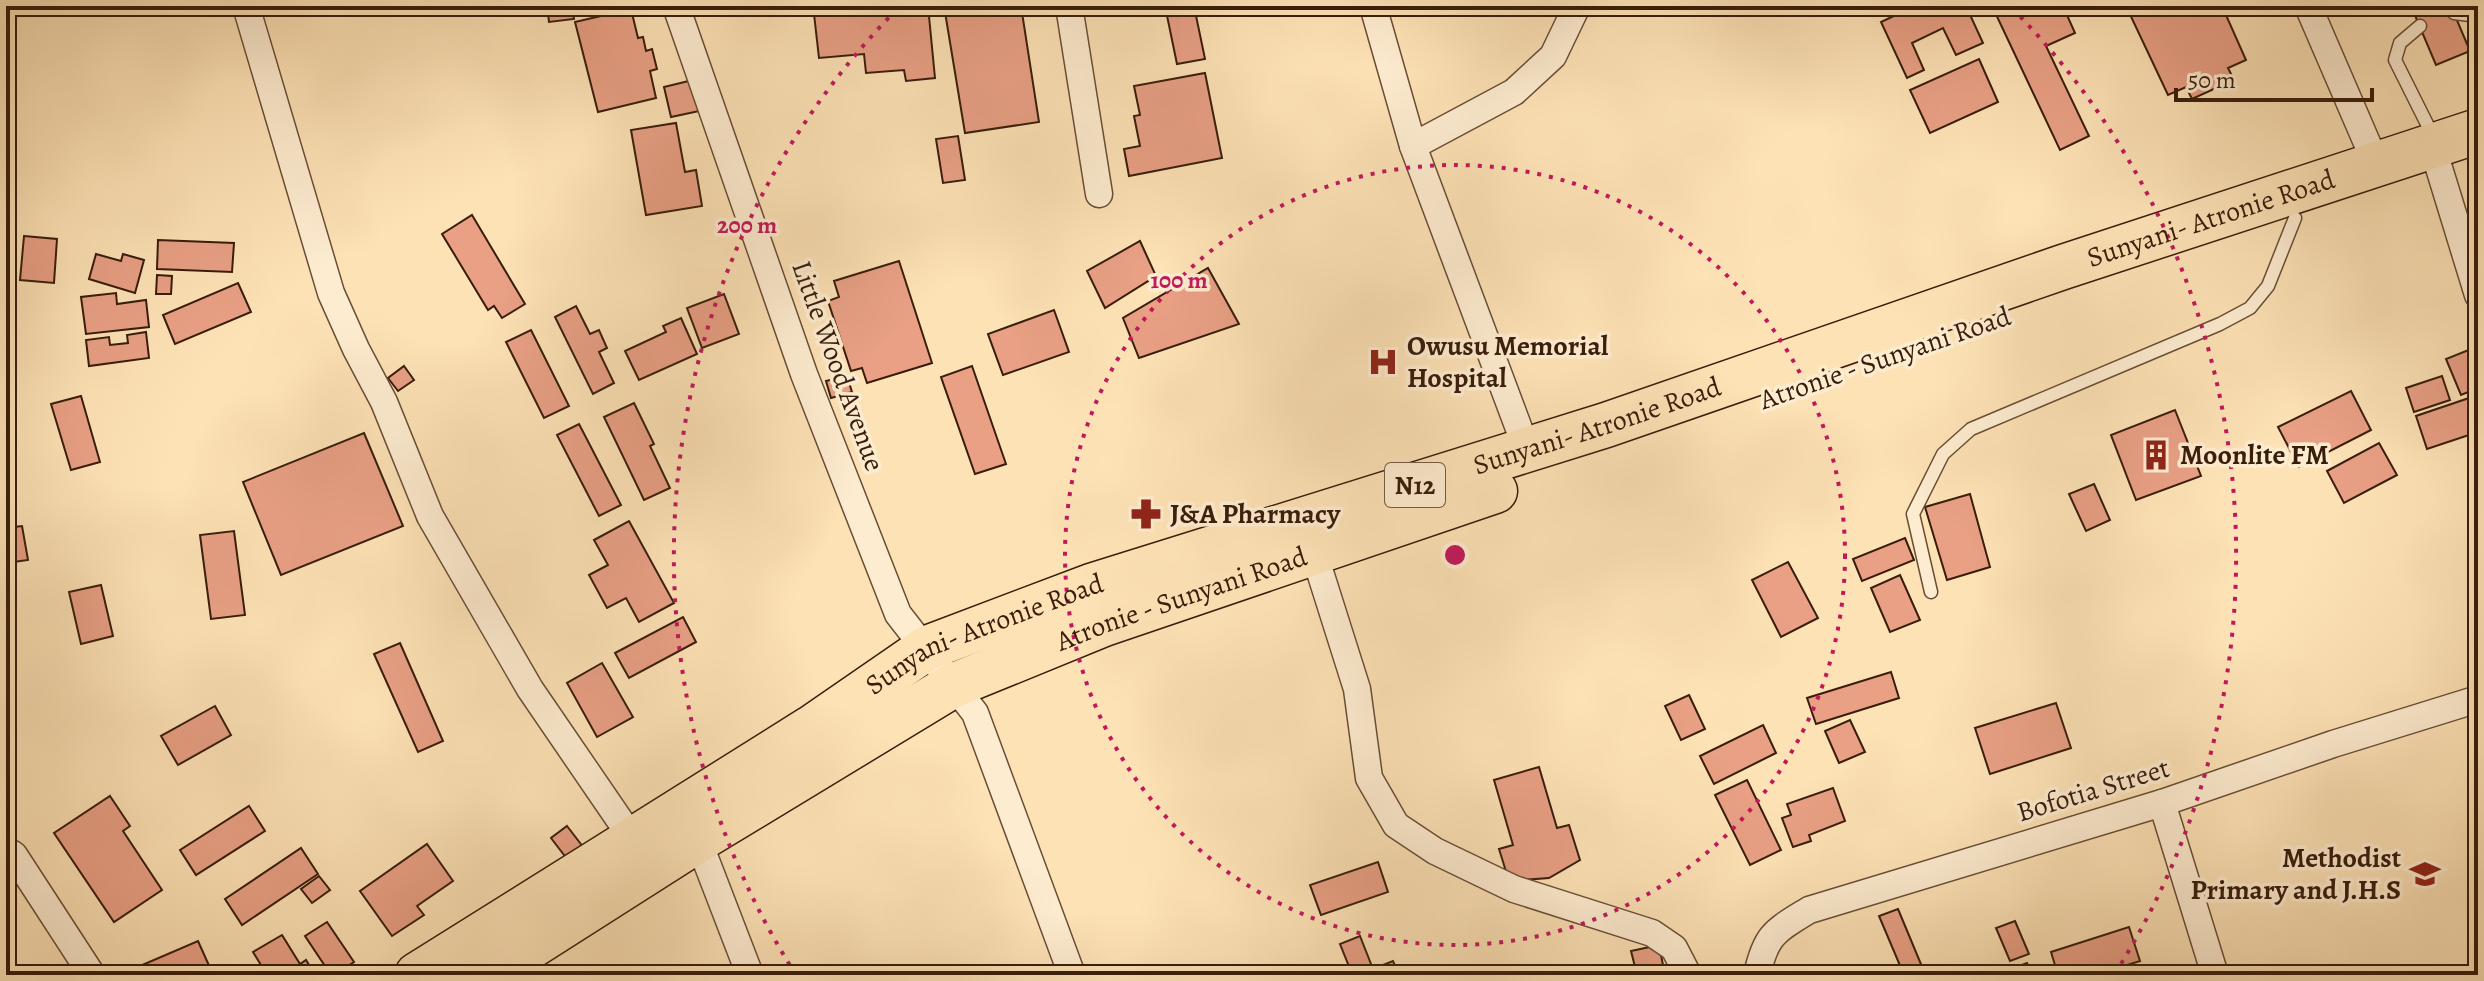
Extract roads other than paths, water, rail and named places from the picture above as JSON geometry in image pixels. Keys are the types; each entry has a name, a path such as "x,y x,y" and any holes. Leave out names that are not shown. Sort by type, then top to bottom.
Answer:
{"highway":[{"name":"Sunyani- Atronie Road","path":"417,975 811,728 927,648 1091,586 1606,425 2063,267 2377,166 2451,156 2478,131"},
{"name":"Atronie - Sunyani Road","path":"486,975 698,840 952,686 1104,624 2295,218 2451,156"}],"street":[{"path":"246,6 331,293 384,402 430,516 530,689 634,841"},
{"name":"Little Wood Avenue","path":"676,6 804,374 898,614 975,713 1072,975"},
{"path":"1069,6 1099,194"},
{"path":"1373,6 1413,146 1527,450"},
{"path":"1413,146 1514,92 1553,56 1577,6"},
{"path":"2308,6 2377,166"},
{"path":"2451,156 2478,295"},
{"path":"1314,553 1357,689 1369,778 1396,825 1435,851 1514,889 1652,933 1674,948 1688,975"},
{"name":"Bofotia Street","path":"1757,975 1773,932 1809,910 2162,803 2333,744 2478,699"},
{"path":"2162,803 2215,975"},
{"path":"698,840 750,975"},
{"path":"6,850 14,855 92,975"}],"lane":[{"path":"2454,13 2478,16"},
{"path":"2420,26 2400,43 2395,60 2451,156"},
{"path":"1931,592 1913,514 1943,454 1971,429 2220,324 2250,308 2268,286 2295,218"}],"place":[{"name":"Owusu Memorial Hospital","path":"1383,362"},
{"name":"Moonlite FM","path":"2156,455"},
{"name":"J&A Pharmacy","path":"1146,514"},
{"name":"Methodist Primary and J.H.S","path":"2425,874"}]}
